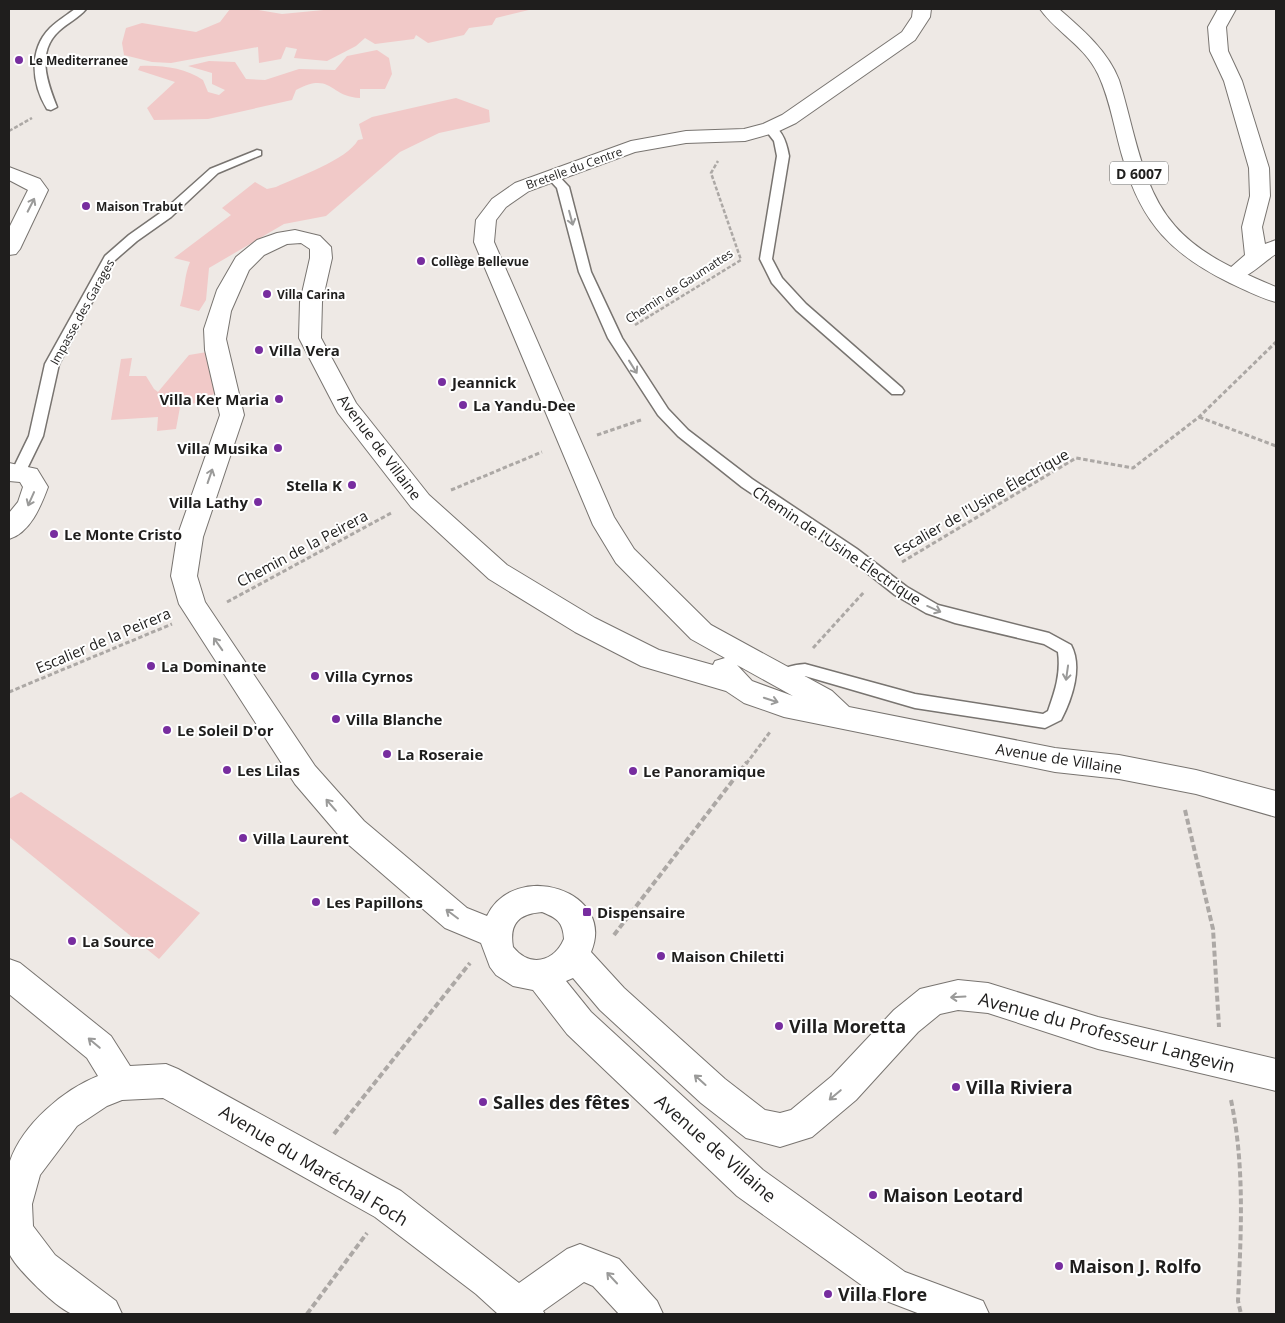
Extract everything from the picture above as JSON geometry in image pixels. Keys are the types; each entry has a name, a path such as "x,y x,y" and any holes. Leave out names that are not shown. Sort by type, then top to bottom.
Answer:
{"street":[{"name":"Bretelle du Centre","path":"701,632 625,556 602,519 484,242 486,220 499,203 522,186 631,147 686,137 745,135 770,128 789,118 909,36 921,17 922,9"},
{"name":"D 6007","path":"1049,9 1076,33 1095,55 1107,75 1146,198 1158,218 1173,237 1203,259 1233,276 1276,295"},
{"path":"1227,9 1217,27 1219,51 1233,81 1259,168 1260,196 1252,227 1256,257"},
{"path":"9,173 32,183 38,190 9,249"},
{"name":"Avenue de Villaine","path":"497,943 456,918 353,830 305,775 196,610 184,576 190,537 232,415 232,400 216,345 215,329 222,304 249,256 266,245 283,239 307,236 320,247 320,258 311,302 310,338 346,407 420,501 498,572 585,625 651,658 735,683 754,694 811,713 841,717 1055,760 1119,766 1196,782 1276,804"},
{"path":"1233,276 1256,257 1276,246"},
{"path":"9,530 29,506 36,487 28,474 13,472"},
{"path":"671,664 688,662 698,654 702,645 701,632"},
{"path":"701,632 822,700 841,717"},
{"name":"Avenue de Villaine","path":"701,632 735,683"},
{"path":"543,898 556,901 567,907 581,929 580,964 542,976 523,974 508,966 497,943 499,922 507,911 517,903 543,898"},
{"name":"Avenue du Professeur Langevin","path":"580,964 612,999 713,1092 758,1126 780,1130 800,1125 844,1088 906,1021 932,1000 958,995 988,998 1098,1032 1276,1075"},
{"path":"9,974 99,1047 121,1083 95,1094 65,1114 44,1139 17,1163 14,1204 16,1232 42,1268 104,1314"},
{"name":"Avenue de Villaine","path":"542,976 579,1023 750,1182 894,1286 970,1314"},
{"name":"Avenue du Maréchal Foch","path":"121,1083 166,1081 388,1204 489,1281 521,1310"},
{"path":"521,1310 580,1262 606,1272 644,1314"}],"lane":[{"path":"51,107 40,80 38,54 51,33 80,9"},
{"path":"770,128 780,141 783,156 766,258 777,280 801,307 897,391"},
{"name":"Impasse des Garages","path":"13,472 28,456 36,436 52,364 109,259 133,238 167,214 214,171 258,153"},
{"name":"Chemin de l'Usine Électrique","path":"551,175 563,188 585,272 615,338 663,412 683,433 747,483 814,527 901,591 932,609 955,618 996,625 1049,640 1065,649 1068,666 1055,714 1044,721 958,709 915,700 804,670 793,672 783,678"}],"path":[{"name":"Chemin de Gaumattes","path":"615,338 741,260 711,173 734,135"},
{"name":"Escalier de l'Usine Électrique","path":"812,650 880,575 1076,458 1133,468 1198,417 1276,342"},
{"path":"589,437 663,412"},
{"path":"1198,417 1276,446"},
{"path":"445,492 548,450"},
{"name":"Chemin de la Peirera","path":"196,610 397,510"},
{"name":"Escalier de la Peirera","path":"9,692 184,618 179,609 196,610"},
{"path":"580,964 775,724"},
{"path":"312,1162 473,959 497,943"},
{"path":"307,1314 388,1204"}],"shaded area":[{"path":"230,9 252,9 282,14 334,9 533,9 496,18 492,25 469,28 464,35 428,43 416,35 414,39 375,44 365,38 356,46 327,61 294,58 297,49 286,47 281,59 259,63 258,47 171,63 152,62 124,55 122,43 126,28 142,23 196,32 220,22"},
{"path":"377,50 389,58 392,74 385,89 360,89 360,98 350,97 330,86 317,83 296,90 292,100 208,119 154,120 147,108 175,82 138,70 140,66 148,66 181,70 203,80 208,92 219,95 225,90 212,84 212,73 188,66 209,61 235,62 246,79 265,80 299,69 335,70 347,56"},
{"path":"456,98 489,110 490,122 439,133 400,152 326,216 284,224 209,268 206,300 199,311 180,306 190,262 174,258 231,215 222,208 255,182 267,189 276,187 333,161 344,154 358,140 363,139 359,124 372,117"},
{"path":"207,352 221,389 203,401 180,407 176,429 157,431 158,417 111,420 121,359 132,358 129,376 146,376 158,392 189,355"},
{"path":"21,792 200,913 159,959 9,837 9,799"}],"place":[{"name":"Le Mediterranee","path":"19,60"},
{"name":"Maison Trabut","path":"86,206"},
{"name":"Collège Bellevue","path":"421,261"},
{"name":"Villa Carina","path":"267,294"},
{"name":"Villa Vera","path":"259,350"},
{"name":"Jeannick","path":"442,382"},
{"name":"Villa Ker Maria","path":"279,399"},
{"name":"La Yandu-Dee","path":"463,405"},
{"name":"Villa Musika","path":"278,448"},
{"name":"Stella K","path":"352,485"},
{"name":"Villa Lathy","path":"258,502"},
{"name":"Le Monte Cristo","path":"54,534"},
{"name":"La Dominante","path":"151,666"},
{"name":"Villa Cyrnos","path":"315,676"},
{"name":"Villa Blanche","path":"336,719"},
{"name":"Le Soleil D'or","path":"167,730"},
{"name":"La Roseraie","path":"387,754"},
{"name":"Les Lilas","path":"227,770"},
{"name":"Le Panoramique","path":"633,771"},
{"name":"Villa Laurent","path":"243,838"},
{"name":"Les Papillons","path":"316,902"},
{"name":"Dispensaire","path":"587,912"},
{"name":"La Source","path":"72,941"},
{"name":"Maison Chiletti","path":"661,956"},
{"name":"Villa Moretta","path":"779,1026"},
{"name":"Villa Riviera","path":"956,1087"},
{"name":"Salles des fêtes","path":"483,1102"},
{"name":"Maison Leotard","path":"873,1195"},
{"name":"Maison J. Rolfo","path":"1059,1266"},
{"name":"Villa Flore","path":"828,1294"}]}
